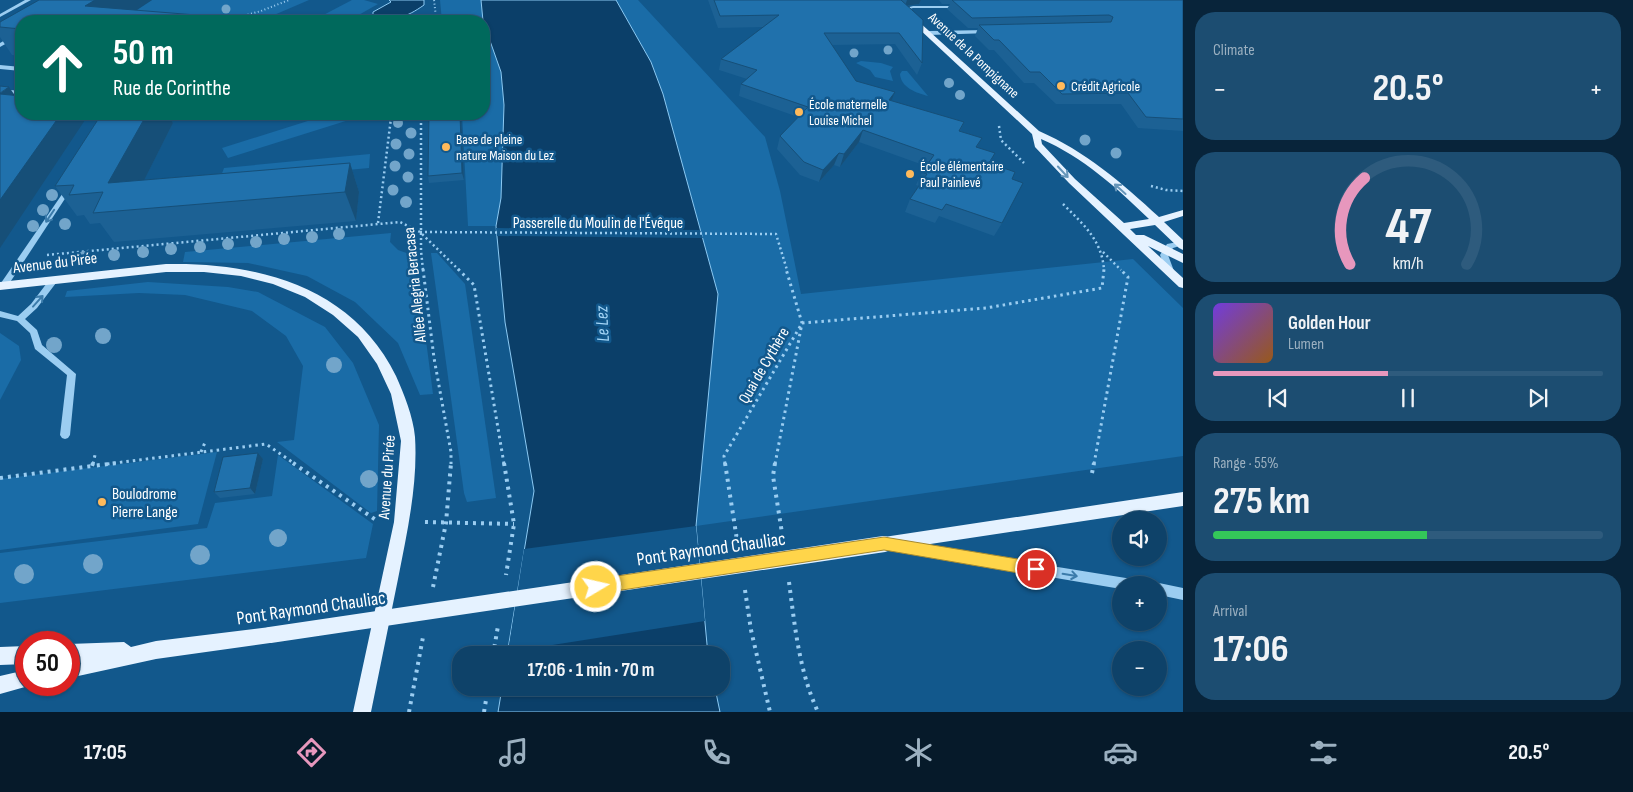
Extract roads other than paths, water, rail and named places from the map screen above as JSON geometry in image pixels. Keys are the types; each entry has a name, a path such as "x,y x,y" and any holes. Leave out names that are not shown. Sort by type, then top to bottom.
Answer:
{"main road":[{"name":"Avenue de la Pompignane","path":"891,0 929,33 994,97 1036,133 1055,140 1106,176 1182,244"},
{"name":"Avenue de la Pompignane","path":"1036,133 1038,145 1079,188 1183,284"},
{"path":"1122,227 1156,221 1183,213"},
{"name":"Avenue de la Pompignane","path":"1122,227 1165,252 1183,259"},
{"name":"Avenue du Pirée","path":"2,286 147,269 205,268 236,271 299,289 327,304 353,323 375,349 395,385 408,432 402,522 362,712"},
{"name":"Pont Raymond Chauliac","path":"156,650 270,635 1183,499"},
{"path":"80,653 156,650"},
{"path":"80,667 156,650"},
{"path":"0,656 15,655"},
{"path":"0,685 15,682"}],"street":[{"path":"0,16 29,0"},
{"path":"901,10 913,7 972,6"},
{"path":"929,33 998,32"},
{"path":"0,46 15,37"},
{"path":"0,91 15,92"},
{"path":"2,286 72,182"},
{"path":"1170,271 1164,254 1170,246 1182,244"},
{"path":"20,319 34,306 53,281"},
{"path":"0,314 20,319 34,332 38,347 72,374 65,435"},
{"path":"884,544 1112,582"},
{"path":"1167,591 1183,594"}],"lane":[{"path":"0,67 15,68"}],"water":[{"path":"389,0 424,0 424,5 406,15 373,15 373,12 391,2"},
{"name":"Le Lez","path":"481,0 616,0 651,62 663,94 718,294 696,526 707,646 508,646 534,491 505,322 496,226 501,198 504,105 501,72 490,41 490,15 482,15"},
{"path":"501,696 717,696 720,712 498,712"}],"place":[{"name":"Crédit Agricole","path":"1061,86"},
{"name":"École maternelle Louise Michel","path":"799,112"},
{"name":"Base de pleine nature Maison du Lez","path":"446,147"},
{"name":"École élémentaire Paul Painlevé","path":"910,174"},
{"name":"Boulodrome Pierre Lange","path":"102,502"}]}
